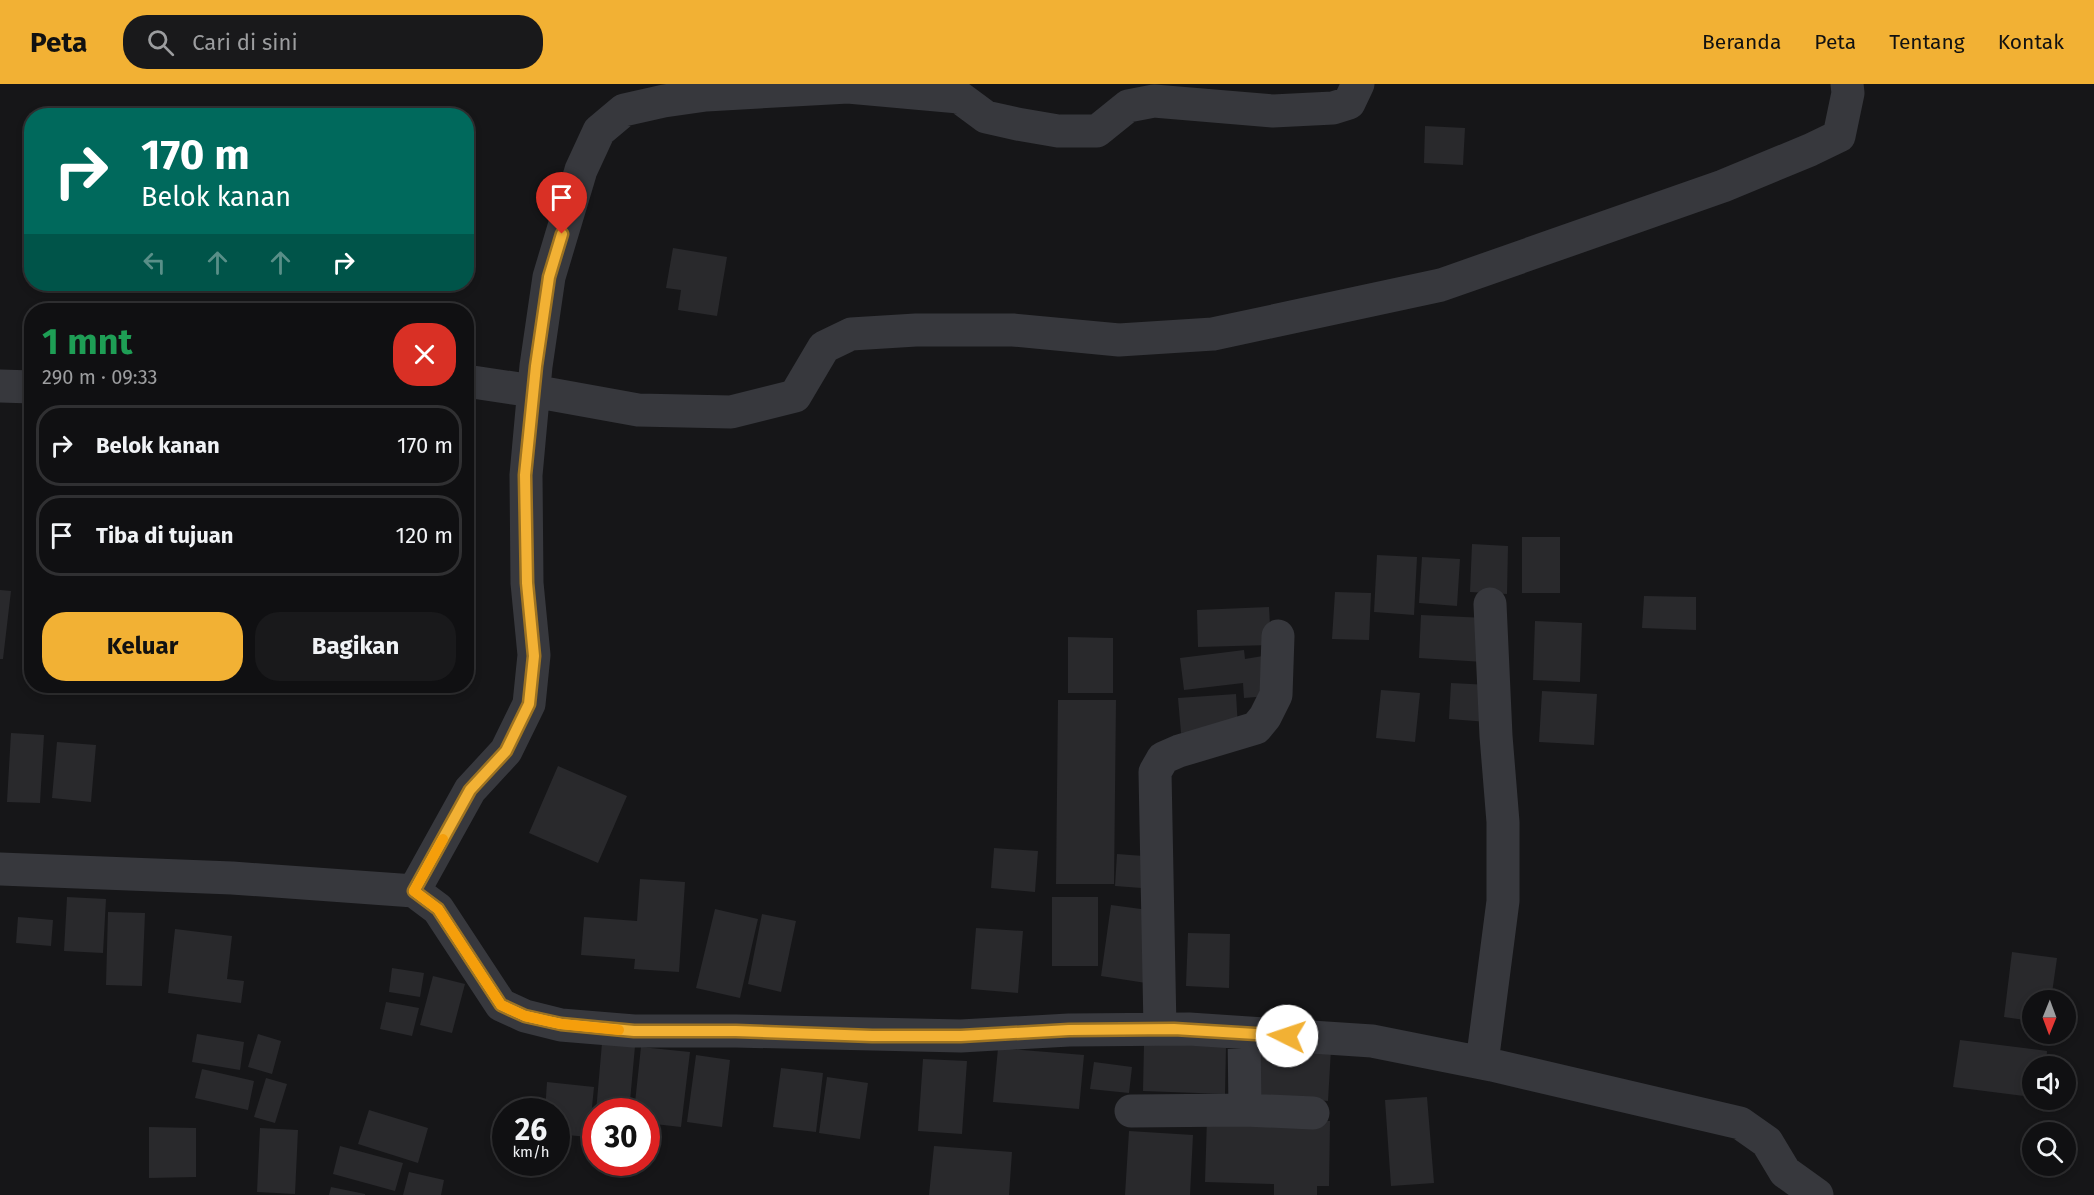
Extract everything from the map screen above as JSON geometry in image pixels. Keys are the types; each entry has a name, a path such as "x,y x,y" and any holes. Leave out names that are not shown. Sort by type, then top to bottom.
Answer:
{"street":[{"path":"414,891 470,790 506,751 529,704 534,656 527,583 525,475 533,391 549,277 581,170 599,131 624,110 664,101 706,95 848,87 961,91 986,117 1058,131 1097,131 1128,106 1154,101 1273,111 1333,108 1349,103 1358,84"},
{"path":"474,382 638,410 731,412 795,396 824,347 851,334 916,330 1013,330 1119,340 1213,334 1441,285 1723,186 1839,136 1848,93 1847,84"},
{"path":"0,386 24,387"},
{"path":"1482,1063 1503,901 1503,822 1496,736 1490,604"},
{"path":"1160,1029 1155,772 1163,758 1179,751 1256,728 1265,717 1276,694 1278,636"},
{"path":"0,869 232,878 414,891 438,909 501,1005 525,1016 561,1024 634,1031 961,1036 1069,1030 1160,1029 1372,1041 1482,1063 1740,1123 1767,1142 1785,1172 1817,1195"},
{"path":"1244,1033 1245,1110"},
{"path":"1131,1111 1245,1110 1313,1113"}],"building":[{"path":"1425,126 1465,128 1463,165 1424,163"},
{"path":"673,248 727,257 717,316 678,310 681,290 666,288"},
{"path":"1522,537 1560,537 1560,593 1522,593"},
{"path":"1472,544 1508,546 1507,594 1470,592"},
{"path":"1377,555 1417,557 1414,615 1374,612"},
{"path":"1422,557 1460,559 1457,606 1419,603"},
{"path":"0,590 11,591 3,659 0,659"},
{"path":"1335,592 1371,593 1369,640 1332,639"},
{"path":"1644,596 1696,597 1696,630 1642,628"},
{"path":"1269,607 1271,645 1198,647 1197,610"},
{"path":"1421,615 1486,618 1484,662 1419,658"},
{"path":"1535,621 1582,623 1580,682 1533,680"},
{"path":"1068,637 1113,638 1113,693 1068,693"},
{"path":"1244,650 1245,659 1263,656 1268,696 1244,698 1243,683 1184,690 1180,658"},
{"path":"1451,683 1490,685 1488,722 1449,719"},
{"path":"1381,690 1420,693 1415,742 1376,738"},
{"path":"1542,691 1597,694 1594,745 1539,742"},
{"path":"1236,694 1238,728 1181,733 1178,698"},
{"path":"1058,700 1116,700 1114,884 1056,884"},
{"path":"11,733 44,735 40,803 7,802"},
{"path":"57,742 96,745 91,802 52,798"},
{"path":"558,766 627,796 598,863 529,833"},
{"path":"994,848 1038,851 1035,892 991,888"},
{"path":"1117,854 1157,857 1155,889 1115,886"},
{"path":"640,879 685,882 679,972 634,969 635,959 581,955 584,917 637,921"},
{"path":"67,897 106,899 103,953 64,951"},
{"path":"1052,897 1098,897 1098,966 1052,966"},
{"path":"1111,905 1156,911 1146,983 1101,976"},
{"path":"715,909 758,919 740,998 696,988"},
{"path":"108,912 145,913 142,986 106,985"},
{"path":"762,914 796,921 781,992 748,984"},
{"path":"18,917 53,920 51,946 16,943"},
{"path":"976,928 1023,931 1018,993 971,989"},
{"path":"175,929 232,936 227,979 244,981 241,1003 168,993"},
{"path":"1188,933 1230,934 1229,988 1186,986"},
{"path":"2012,952 2057,958 2052,990 2022,990 2022,1020 2004,1017"},
{"path":"392,968 424,973 420,997 389,992"},
{"path":"433,976 465,984 452,1033 420,1025"},
{"path":"386,1002 419,1008 412,1036 380,1029"},
{"path":"197,1034 244,1042 240,1070 192,1062"},
{"path":"258,1034 281,1041 272,1074 248,1067"},
{"path":"1960,1040 2047,1051 2047,1056 2022,1056 2022,1096 1953,1087"},
{"path":"602,1043 635,1046 630,1098 597,1098"},
{"path":"1144,1044 1226,1046 1225,1094 1143,1091"},
{"path":"1259,1044 1331,1049 1328,1101 1255,1096"},
{"path":"641,1047 690,1052 681,1127 660,1125 660,1098 636,1098"},
{"path":"998,1048 1084,1055 1079,1109 993,1102"},
{"path":"696,1055 730,1060 722,1127 687,1122"},
{"path":"923,1059 967,1061 962,1134 918,1131"},
{"path":"1094,1062 1132,1067 1129,1093 1090,1089"},
{"path":"781,1068 823,1073 816,1132 773,1127"},
{"path":"202,1069 254,1081 248,1110 195,1098"},
{"path":"827,1077 868,1083 860,1139 819,1133"},
{"path":"266,1078 287,1084 275,1123 254,1117"},
{"path":"547,1082 594,1087 593,1098 582,1098 582,1136 570,1135 570,1098 546,1098"},
{"path":"1427,1097 1434,1183 1391,1186 1385,1100"},
{"path":"369,1110 428,1128 418,1163 358,1144"},
{"path":"1207,1118 1330,1121 1329,1186 1317,1186 1317,1195 1274,1195 1274,1184 1205,1182"},
{"path":"149,1127 196,1128 196,1177 149,1178"},
{"path":"260,1128 298,1130 295,1194 257,1192"},
{"path":"1129,1131 1193,1135 1190,1195 1125,1195"},
{"path":"340,1146 403,1163 395,1191 333,1174"},
{"path":"934,1146 1012,1152 1009,1195 929,1195"},
{"path":"409,1172 444,1180 441,1195 403,1195"},
{"path":"331,1187 365,1194 365,1195 329,1195"}],"slow traffic":[{"path":"443,839 414,891 438,909 501,1005 525,1016 561,1024 619,1030"}],"route":[{"path":"562,234 549,277 536,366 525,475 527,583 534,656 529,704 506,751 470,790 414,891 438,909 501,1005 525,1016 561,1024 634,1031 961,1036 1069,1030 1189,1029 1287,1036"}]}
